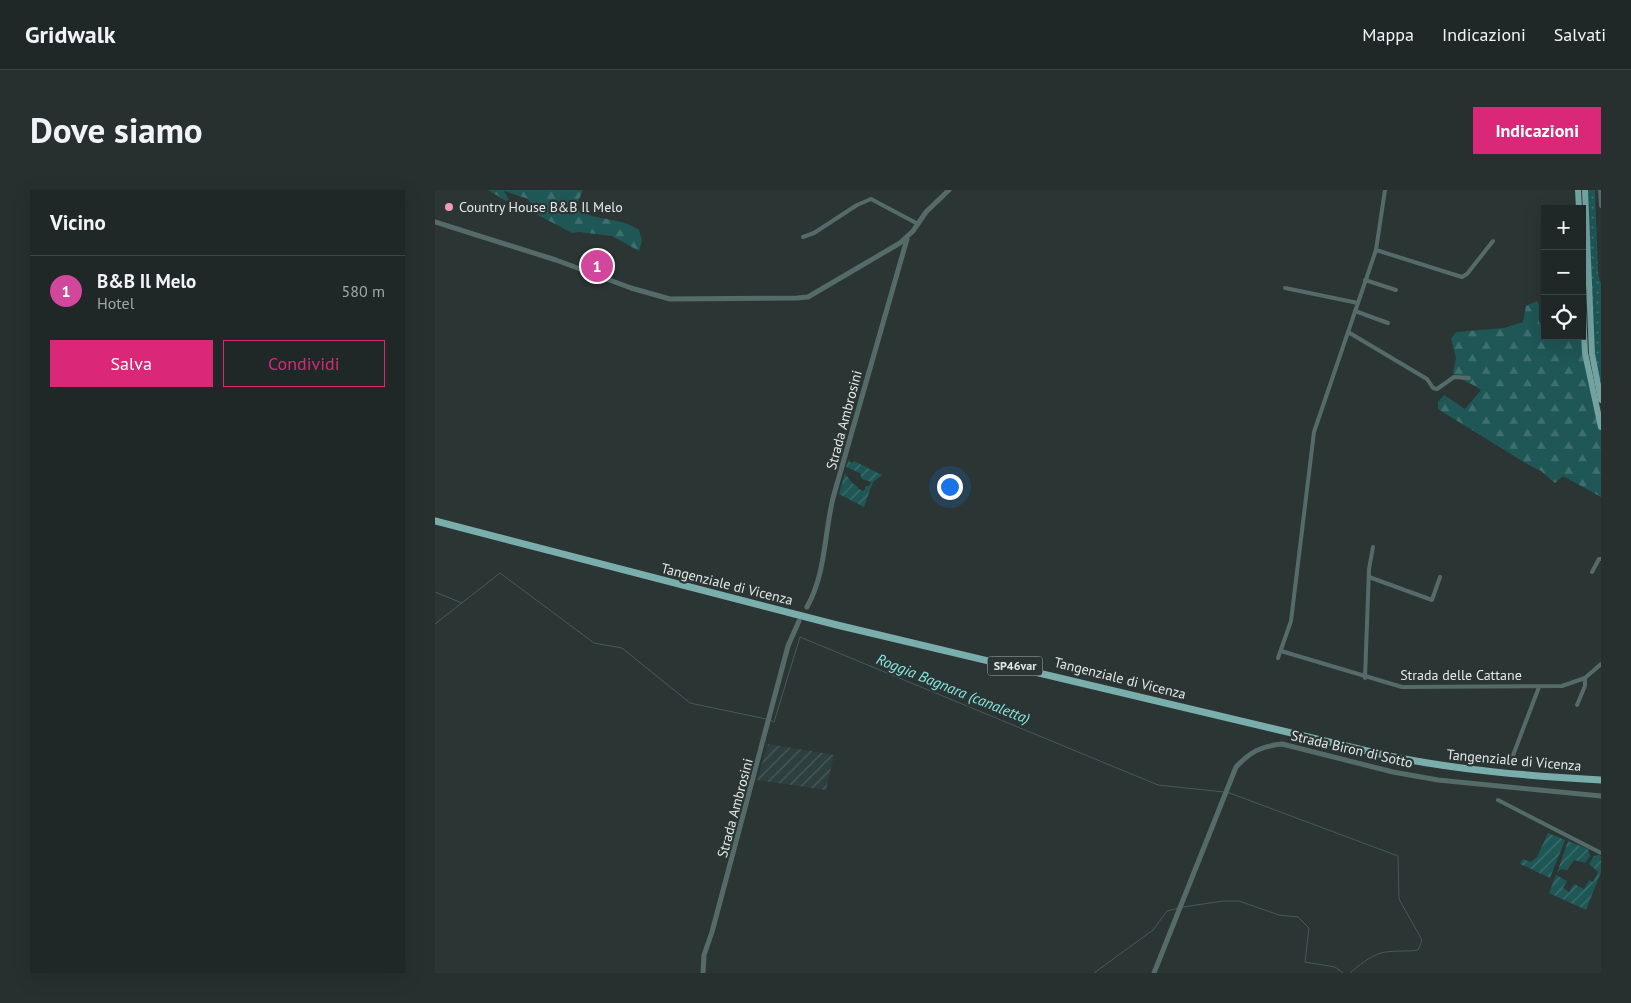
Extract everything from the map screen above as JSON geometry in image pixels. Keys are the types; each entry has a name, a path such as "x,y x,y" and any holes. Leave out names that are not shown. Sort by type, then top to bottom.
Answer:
{"highway":[{"name":"Tangenziale di Vicenza","path":"435,521 828,622 1384,755 1438,766 1497,773 1601,780"}],"main road":[{"path":"1578,190 1579,205"},
{"path":"1585,190 1592,354 1601,400"},
{"path":"1582,295 1585,353 1601,427"}],"street":[{"path":"435,222 556,260 631,288 670,299 808,297 907,238 926,212 949,190"},
{"path":"1278,658 1291,621 1315,432 1376,250 1385,190"},
{"path":"1600,190 1601,206"},
{"path":"803,237 814,233 857,205 871,199 918,224"},
{"name":"Strada Ambrosini","path":"807,607 819,581 831,505 907,238"},
{"path":"1376,250 1462,277 1467,274 1493,241"},
{"path":"1365,280 1395,290"},
{"path":"1285,288 1358,304"},
{"path":"1355,311 1388,323"},
{"path":"1348,332 1427,379 1433,388 1437,389 1454,377 1469,378"},
{"path":"1365,678 1369,577 1373,547"},
{"path":"1592,572 1599,559 1601,559"},
{"path":"1369,577 1431,600 1440,577"},
{"name":"Strada Ambrosini","path":"703,973 704,955 759,762 788,646 799,621"},
{"name":"Strada delle Cattane","path":"1281,651 1365,678 1402,687 1562,686 1585,678 1601,664"},
{"path":"1577,705 1585,686 1585,678"},
{"path":"1511,758 1539,687"},
{"name":"Strada Biron di Sotto","path":"1154,973 1236,767 1253,750 1267,745 1282,744 1393,772 1438,780 1601,796"},
{"path":"1498,800 1601,852"}],"shaded area":[{"path":"768,744 834,755 826,790 757,780"}],"green space":[{"path":"488,190 583,190 577,204 577,210 592,216 624,223 639,230 642,241 639,251 612,236 579,232 572,233 536,214 528,199 504,191 509,200 506,201"},
{"path":"1588,190 1595,190 1598,273 1601,284 1601,380 1599,380 1593,344"},
{"path":"1537,301 1539,304 1541,340 1583,340 1601,427 1601,497 1563,476 1555,483 1541,471 1438,409 1438,402 1444,395 1465,409 1481,390 1453,373 1456,358 1451,339 1456,332 1504,328 1523,322 1526,306"},
{"path":"849,459 852,463 854,461 882,475 873,482 864,507 839,494 845,473 858,489 864,491 871,482 862,479 860,473 846,467"},
{"path":"1548,833 1565,840 1550,878 1520,864 1523,859 1531,862 1537,857"},
{"path":"1568,841 1588,849 1590,856 1585,863 1574,860 1567,870 1561,869 1557,873"},
{"path":"1594,856 1601,856 1601,872 1586,910 1549,893 1556,875 1567,881 1563,888 1569,892 1574,884 1584,889 1589,880 1593,882 1598,872 1589,864"}],"waterway":[{"name":"Roggia Bagnara (canaletta)","path":"435,624 500,573 594,643 622,648 690,703 766,719"},
{"path":"435,592 462,603"},
{"name":"Roggia Bagnara (canaletta)","path":"770,720 774,722 800,637 1158,785 1224,792"},
{"name":"Roggia Bagnara (canaletta)","path":"1227,792 1398,856 1399,899 1422,940 1418,950 1381,953 1364,962 1350,973"},
{"path":"1183,907 1223,901 1239,901 1279,915 1298,917 1309,928 1305,962 1335,967 1343,973"},
{"path":"1094,973 1153,930 1167,911 1179,908"}],"place":[{"name":"Country House B&B Il Melo","path":"449,207"},
{"name":"B&B Il Melo","path":"597,266"}]}
